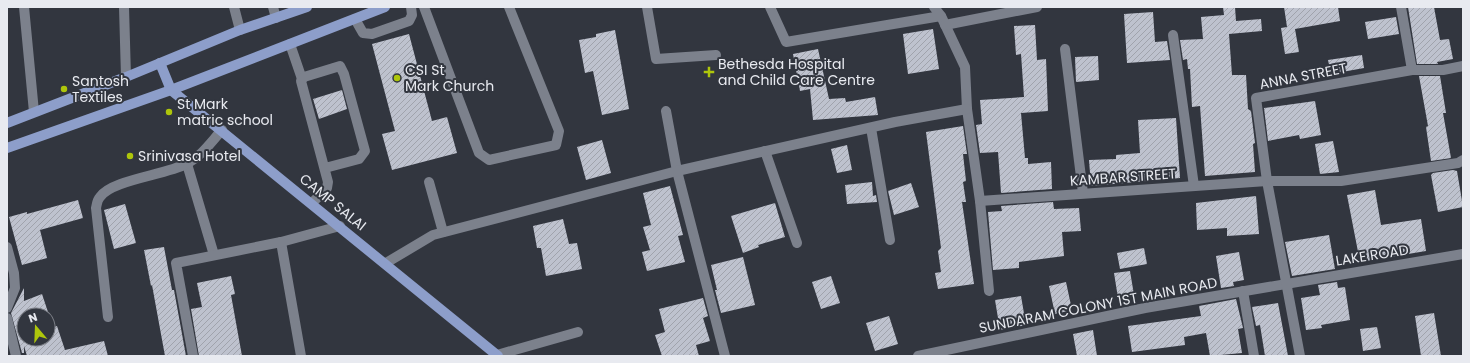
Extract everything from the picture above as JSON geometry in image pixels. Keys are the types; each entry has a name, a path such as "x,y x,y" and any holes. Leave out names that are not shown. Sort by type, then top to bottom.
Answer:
{"main road":[{"path":"7,123 126,77 240,30 307,7"},
{"path":"7,148 171,90 385,7"},
{"name":"CAMP SALAI","path":"160,63 171,90 386,263 498,356"}],"street":[{"path":"24,7 34,112"},
{"path":"124,7 126,77"},
{"path":"234,7 240,30"},
{"path":"273,7 276,18"},
{"path":"355,19 363,33 372,34 409,21 412,15 411,7"},
{"path":"424,7 479,153 489,160 556,145 559,131 509,7"},
{"path":"647,7 656,59 716,55"},
{"path":"770,7 786,42 1037,7"},
{"path":"934,7 943,21 965,67 967,109 980,201 989,291"},
{"path":"1401,7 1412,70 1443,70 1463,66"},
{"path":"1173,35 1194,186"},
{"path":"290,44 302,79 301,83 328,182 326,188 312,203"},
{"path":"1065,49 1083,194"},
{"path":"302,79 340,66 344,74 364,151 359,159 325,168"},
{"name":"ANNA STREET","path":"1267,181 1256,98 1412,70"},
{"path":"386,263 433,235 443,232 677,170 895,122 967,109"},
{"path":"666,111 677,170 725,356"},
{"path":"870,128 890,240"},
{"path":"108,317 96,208 100,196 111,187 160,174 187,164 197,157 222,130"},
{"path":"765,151 797,243"},
{"name":"KAMBAR STREET","path":"980,201 1267,181 1341,181 1460,161"},
{"path":"187,164 214,255"},
{"path":"1267,181 1285,284 1300,356"},
{"path":"429,182 443,232"},
{"path":"193,356 176,263 281,242 340,226"},
{"path":"281,242 301,356"},
{"path":"7,247 14,273 15,288 7,308"},
{"name":"LAKE ROAD","path":"1285,284 1463,254"},
{"name":"SUNDARAM COLONY 1ST MAIN ROAD","path":"918,356 1145,308 1285,284"},
{"path":"1243,291 1254,356"},
{"path":"7,318 16,356"},
{"path":"498,356 578,332"}],"building":[{"path":"1223,7 1235,7 1236,21 1261,19 1262,31 1229,34 1232,75 1246,75 1248,109 1251,111 1255,143 1253,144 1255,172 1205,176 1200,106 1192,107 1190,69 1188,69 1187,59 1183,60 1180,40 1203,39 1201,17 1224,15"},
{"path":"1284,7 1338,7 1340,21 1295,29 1299,52 1285,54 1281,28 1287,27"},
{"path":"1408,7 1434,7 1440,40 1449,39 1453,59 1437,62 1438,64 1417,64"},
{"path":"1153,12 1155,42 1167,41 1170,60 1127,63 1124,14"},
{"path":"1396,17 1399,34 1368,39 1365,22"},
{"path":"1035,25 1037,60 1046,59 1048,111 1021,113 1025,158 1028,158 1028,164 1051,162 1052,189 1001,193 998,152 980,153 976,125 982,124 980,100 1024,97 1021,54 1016,55 1014,26"},
{"path":"933,29 939,69 908,74 903,34"},
{"path":"615,30 629,109 602,115 593,71 585,73 579,40 596,37 596,34"},
{"path":"409,34 432,121 447,117 457,153 392,170 382,134 395,131 372,44"},
{"path":"818,49 829,99 845,98 846,102 875,97 878,115 813,120 810,89 800,91 793,54"},
{"path":"1362,55 1364,68 1331,74 1328,60"},
{"path":"1098,56 1099,80 1076,82 1075,57"},
{"path":"1419,76 1440,76 1446,113 1443,113 1451,158 1431,161 1426,127 1428,126"},
{"path":"342,90 347,109 319,119 313,99"},
{"path":"1315,101 1321,135 1300,139 1299,135 1268,141 1264,108"},
{"path":"1176,118 1180,178 1091,186 1089,160 1116,159 1116,155 1140,153 1138,120"},
{"path":"963,126 967,154 963,154 966,181 963,182 966,202 962,202 974,284 938,289 935,273 941,272 938,251 941,248 926,132"},
{"path":"602,140 611,173 586,180 577,147"},
{"path":"1333,141 1339,172 1320,174 1315,144"},
{"path":"847,145 852,170 837,173 831,149"},
{"path":"1453,170 1457,171 1463,207 1438,212 1431,175 1433,173"},
{"path":"872,182 873,196 876,195 877,202 847,204 845,185"},
{"path":"911,183 919,207 894,215 888,191"},
{"path":"670,186 683,235 678,236 685,262 647,271 642,252 650,250 643,227 651,225 643,193"},
{"path":"1375,190 1381,225 1421,219 1426,251 1360,262 1347,195"},
{"path":"1256,196 1259,234 1227,236 1227,228 1197,230 1196,203"},
{"path":"78,200 83,218 40,230 47,258 22,265 9,217 27,212 27,214"},
{"path":"1053,202 1054,209 1079,208 1081,231 1062,232 1064,256 1019,262 1019,268 993,270 988,212 1002,211 1001,206"},
{"path":"775,203 785,237 758,245 759,247 743,253 731,216"},
{"path":"125,204 136,243 114,249 104,210"},
{"path":"563,219 569,244 577,243 582,269 546,276 541,248 537,248 533,226"},
{"path":"1329,235 1335,269 1292,276 1285,242"},
{"path":"164,247 172,290 174,290 186,356 165,356 144,250"},
{"path":"1144,248 1147,264 1120,269 1117,253"},
{"path":"1239,252 1244,280 1233,282 1234,286 1221,288 1216,256"},
{"path":"743,257 755,305 721,313 711,265"},
{"path":"1130,271 1134,295 1118,298 1114,273"},
{"path":"231,276 235,294 231,295 242,356 199,356 191,309 202,307 197,283"},
{"path":"831,276 840,303 821,309 812,282"},
{"path":"1066,282 1072,310 1055,314 1049,286"},
{"path":"1337,282 1338,288 1345,287 1350,320 1321,325 1322,328 1306,330 1301,298 1320,295 1318,285"},
{"path":"24,288 24,301 42,294 46,307 16,307 16,331 11,313"},
{"path":"1021,296 1026,325 1000,330 995,300"},
{"path":"703,298 708,316 703,318 710,341 696,345 699,356 662,356 655,335 665,332 659,309"},
{"path":"1236,299 1243,328 1238,329 1242,353 1210,356 1206,333 1184,337 1185,345 1132,352 1128,326 1201,316 1199,306"},
{"path":"1278,303 1288,356 1265,356 1260,325 1256,326 1252,307"},
{"path":"1434,313 1441,356 1421,356 1415,316"},
{"path":"889,316 898,344 875,351 866,323"},
{"path":"57,326 65,350 104,341 108,356 27,356 24,347 56,347"},
{"path":"1377,327 1381,348 1363,351 1360,329"},
{"path":"1093,330 1097,356 1077,356 1073,334"},
{"path":"20,347 24,347 24,353 22,353"}],"place":[{"name":"Bethesda Hospital and Child Care Centre","path":"709,72"},
{"name":"CSI St Mark Church","path":"397,78"},
{"name":"Santosh Textiles","path":"64,89"},
{"name":"St Mark matric school","path":"169,112"},
{"name":"Srinivasa Hotel","path":"130,156"}]}
